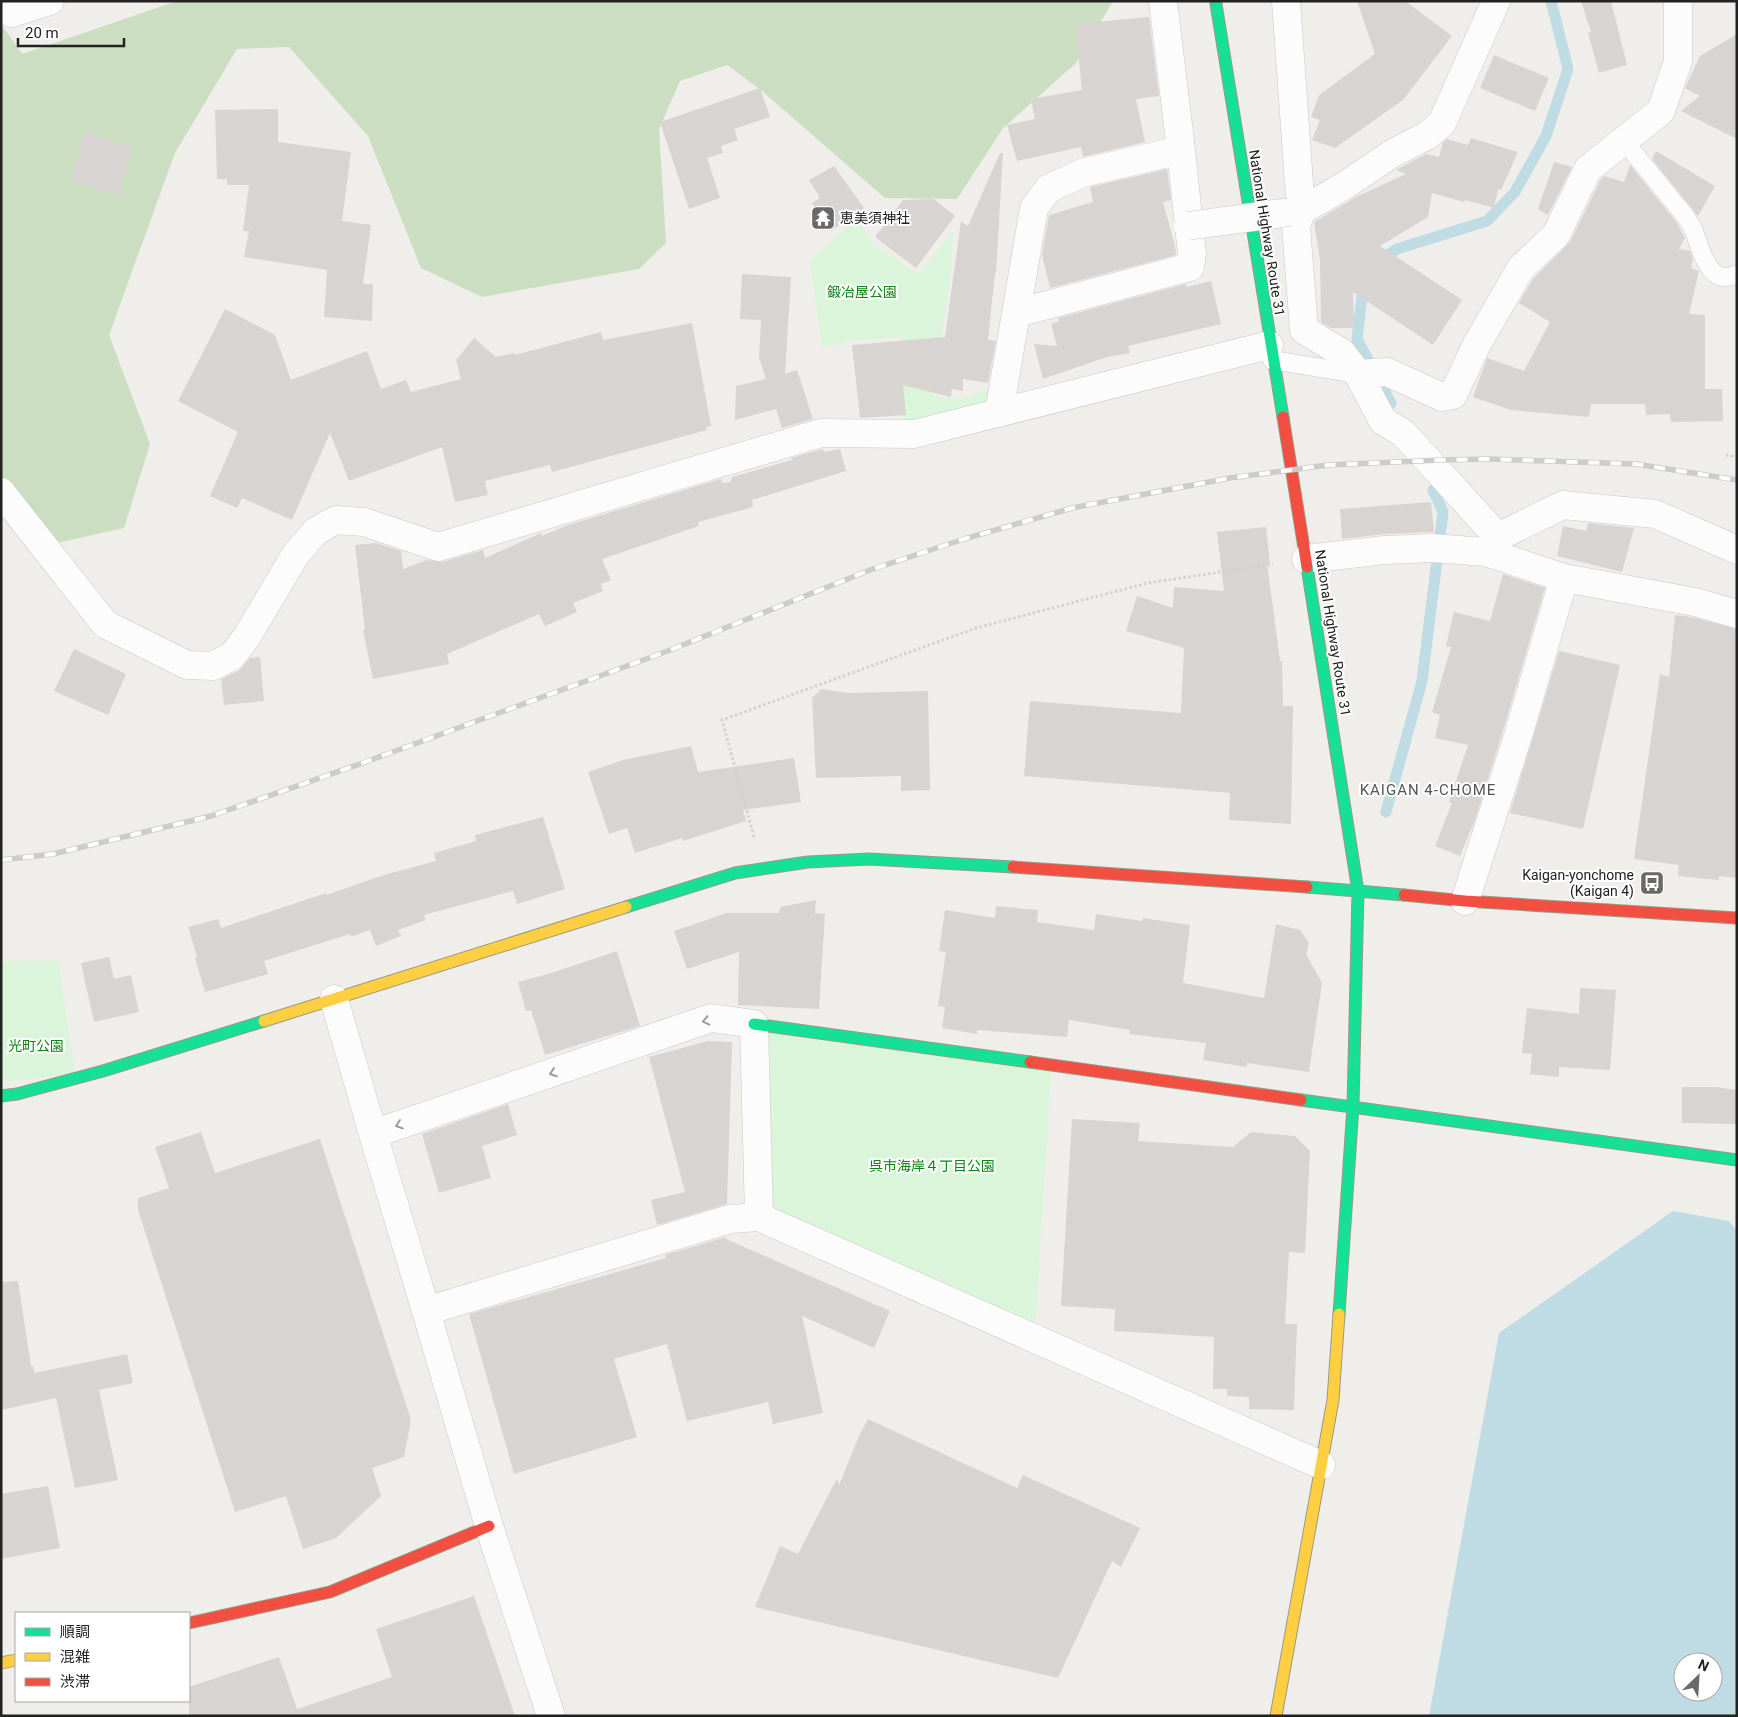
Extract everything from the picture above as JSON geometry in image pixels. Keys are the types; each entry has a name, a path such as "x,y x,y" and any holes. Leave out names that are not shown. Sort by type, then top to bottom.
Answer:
{"main road":[{"name":"National Highway Route 31","path":"1216,4 1358,891 1353,1106 1333,1400 1276,1716"},
{"path":"1,1096 17,1094 103,1072 735,873 808,862 878,860 1062,870 1358,891 1465,901 1737,918"},
{"path":"754,1024 1737,1160"},
{"path":"190,1622 330,1592 489,1526"},
{"path":"1,1663 15,1660"}],"street":[{"path":"1,2 12,13 50,1"},
{"path":"1017,313 1190,267 1192,254 1164,1"},
{"path":"1286,1 1296,226 1304,330 1370,373 1442,397 1453,395 1476,346 1521,268 1556,235 1588,169 1661,111 1678,61 1684,2"},
{"path":"1188,226 1296,212 1344,186 1393,153 1428,135 1442,123 1496,1"},
{"path":"1000,412 1034,208 1048,189 1082,174 1181,150"},
{"path":"1,492 105,624 187,665 213,666 232,656 246,638 296,554 316,530 336,520 364,522 438,547 821,433 914,434 1000,412 1271,352"},
{"path":"1370,373 1383,421 1403,433 1492,544 1564,578 1695,602 1737,614"},
{"path":"1306,559 1385,550 1492,544 1563,505 1655,514 1737,550"},
{"path":"1465,901 1518,736 1564,578"},
{"path":"334,999 489,1526 551,1716"},
{"path":"373,1134 711,1018 754,1024 759,1218"},
{"path":"426,1311 730,1219 759,1218 1321,1465"}],"lane":[{"path":"1624,141 1686,217 1694,229 1706,262 1715,274 1722,277 1730,277 1737,274"},
{"path":"1271,352 1370,373"}],"path":[{"path":"1726,455 1737,457"},
{"path":"755,840 722,720 976,628 1148,583 1306,559"}],"green space":[{"path":"177,1 1113,1 1076,63 1003,128 957,199 885,198 762,91 727,65 680,81 659,129 666,243 639,269 482,297 421,268 368,136 289,47 237,49 175,153 109,335 150,444 124,528 57,543 1,481 1,24 22,54"},
{"name":"鍛冶屋公園","path":"857,219 872,243 918,275 953,231 952,261 933,396 960,399 997,388 996,408 904,429 902,337 850,340 822,347 810,260"},
{"name":"光町公園","path":"1,961 58,961 75,1074 1,1082"},
{"name":"呉市海岸４丁目公園","path":"759,1030 1051,1069 1035,1333 764,1213"}],"water":[{"path":"1673,1211 1729,1221 1737,1231 1737,1716 1429,1716 1499,1333"}],"building":[{"path":"1357,1 1405,1 1452,36 1403,100 1335,148 1312,140 1320,120 1311,117 1319,95 1375,54"},
{"path":"1581,1 1611,1 1627,65 1599,73 1588,33 1591,32"},
{"path":"1149,17 1159,96 1136,99 1145,142 1083,157 1081,147 1017,161 1007,125 1035,119 1031,99 1082,90 1075,24"},
{"path":"1737,34 1737,139 1681,111 1700,96 1685,88 1700,56"},
{"path":"1494,55 1549,78 1535,111 1480,88"},
{"path":"760,88 770,117 734,129 738,140 721,146 723,153 707,158 720,198 689,209 660,122"},
{"path":"278,109 278,142 351,152 342,221 371,225 363,284 373,284 372,321 324,317 327,270 244,257 249,231 243,231 249,185 227,185 227,179 217,179 215,110"},
{"path":"85,132 133,147 118,196 70,180"},
{"path":"1471,138 1518,152 1501,190 1498,189 1494,208 1432,193 1428,217 1380,246 1462,300 1433,345 1353,292 1354,328 1331,328 1321,322 1320,259 1314,222 1358,196 1406,174 1396,170 1426,154 1439,157 1443,142 1447,139 1468,145"},
{"path":"1656,151 1715,186 1698,216 1652,159"},
{"path":"1000,153 1003,153 996,273 988,340 996,341 988,383 963,379 963,391 952,389 951,397 903,385 906,415 860,418 852,345 945,337 961,221 968,226"},
{"path":"1554,162 1572,167 1548,215 1538,209"},
{"path":"1630,165 1677,223 1685,238 1679,249 1690,251 1693,259 1691,268 1699,271 1689,314 1705,315 1705,389 1722,389 1723,421 1671,422 1670,414 1646,415 1645,404 1591,404 1589,417 1511,410 1473,397 1487,358 1524,371 1550,322 1519,303 1533,279 1570,242 1601,179 1604,176 1624,182"},
{"path":"834,166 864,208 831,231 812,203 820,198 809,180"},
{"path":"1167,169 1171,200 1163,202 1176,255 1050,288 1042,255 1049,215 1093,202 1090,187"},
{"path":"934,199 955,216 916,268 875,237 903,200"},
{"path":"742,274 791,277 785,374 797,370 813,419 782,428 776,409 735,420 736,386 766,379 759,358 761,320 740,319"},
{"path":"1211,281 1221,324 1128,346 1130,353 1107,357 1043,379 1034,344 1057,346 1051,324 1059,321 1058,318 1186,284 1187,287"},
{"path":"225,309 275,335 291,380 367,351 381,389 406,380 411,392 461,379 456,360 474,338 496,357 514,353 515,355 601,332 603,340 692,323 711,426 706,427 707,430 552,472 550,465 485,481 488,495 455,502 442,447 349,481 330,433 292,520 242,498 237,508 210,496 238,432 178,401"},
{"path":"823,449 824,452 840,449 846,471 752,500 753,507 698,522 699,526 602,559 611,580 601,584 603,591 573,603 577,612 545,626 539,614 447,654 449,664 373,679 363,630 365,629 355,545 376,543 401,551 403,569 427,560 442,562 483,550 485,558 541,533 542,536 568,525 721,479 722,483 731,482 732,477"},
{"path":"1431,502 1434,532 1384,534 1342,539 1340,509"},
{"path":"1588,523 1634,528 1622,572 1557,556 1563,526 1586,531"},
{"path":"1266,527 1270,563 1267,563 1280,661 1282,661 1283,706 1293,706 1291,824 1229,820 1230,793 1024,776 1030,701 1181,713 1184,648 1126,631 1137,596 1173,608 1174,587 1224,591 1217,532"},
{"path":"1503,574 1545,588 1475,820 1460,856 1435,846 1452,803 1449,802 1468,745 1435,738 1440,715 1432,712 1451,647 1446,646 1454,612 1490,621"},
{"path":"1675,615 1691,617 1737,629 1737,878 1719,876 1719,880 1678,876 1679,865 1634,859 1660,674 1669,677"},
{"path":"74,649 126,674 108,715 54,691"},
{"path":"1559,651 1620,665 1583,829 1510,813"},
{"path":"260,657 264,701 224,705 221,679 240,670 250,658"},
{"path":"821,689 848,693 928,691 930,790 901,791 901,776 816,778 812,698"},
{"path":"691,746 698,772 794,758 801,802 743,810 746,821 683,841 682,838 635,853 627,828 609,834 588,772 623,760"},
{"path":"543,817 565,889 517,904 513,891 424,915 426,920 398,930 401,936 376,946 370,930 351,937 350,934 264,961 268,974 205,992 188,927 218,919 221,928 326,893 326,895 384,875 436,861 434,853 476,841 475,835"},
{"path":"816,900 815,913 825,914 819,1009 738,1005 739,952 687,969 674,931 727,913 779,913 780,907"},
{"path":"996,906 1038,910 1037,922 1094,930 1096,914 1142,921 1143,918 1190,925 1183,983 1264,998 1276,924 1300,930 1309,943 1306,954 1322,983 1309,1072 1247,1063 1247,1067 1203,1060 1206,1043 1129,1034 1130,1030 1069,1020 1067,1037 977,1030 977,1034 942,1028 945,1007 938,1006 946,952 939,951 945,910 995,918"},
{"path":"617,951 640,1026 545,1055 531,1010 526,1011 518,982"},
{"path":"109,957 114,979 131,975 139,1012 94,1022 81,963"},
{"path":"1580,988 1616,990 1610,1070 1559,1067 1559,1077 1530,1074 1532,1054 1522,1053 1527,1008 1579,1014"},
{"path":"708,1041 732,1042 727,1204 657,1225 651,1200 685,1192 649,1057"},
{"path":"1682,1087 1716,1087 1737,1090 1737,1124 1682,1123"},
{"path":"508,1104 517,1135 482,1146 491,1178 439,1193 422,1134"},
{"path":"1072,1119 1140,1123 1138,1141 1233,1147 1251,1132 1295,1136 1310,1151 1305,1253 1289,1252 1285,1324 1297,1324 1294,1410 1249,1409 1249,1397 1227,1396 1227,1389 1213,1389 1214,1337 1114,1331 1115,1309 1061,1306"},
{"path":"201,1132 215,1173 320,1139 411,1420 404,1457 372,1468 381,1496 336,1538 303,1549 286,1496 235,1512 138,1210 138,1198 169,1188 155,1147"},
{"path":"726,1237 726,1239 890,1311 874,1348 802,1316 823,1413 773,1424 768,1402 687,1421 667,1344 614,1359 637,1437 514,1474 469,1314 666,1258 665,1255"},
{"path":"18,1281 31,1366 33,1366 34,1373 127,1354 133,1383 99,1390 118,1480 75,1488 56,1398 1,1410 1,1282"},
{"path":"868,1419 1017,1488 1023,1475 1140,1528 1121,1567 1112,1561 1058,1678 755,1607 780,1546 798,1554 837,1478 839,1485"},
{"path":"48,1486 60,1548 1,1559 1,1494"},
{"path":"474,1596 515,1716 189,1716 190,1687 279,1657 297,1709 392,1677 376,1629"}],"waterway":[{"path":"1378,261 1397,249 1487,221 1515,192 1546,136 1568,69 1551,1"},
{"path":"1365,283 1357,339 1391,403"},
{"path":"1386,812 1422,681 1443,512 1433,490"}],"railway":[{"path":"1,860 53,854 211,816 357,765 665,652 870,570 964,539 1072,508 1230,478 1328,465 1441,460 1489,459 1636,464 1737,480"}],"traffic: fast":[{"path":"1216,4 1283,417"},
{"path":"1307,567 1358,891 1404,895"},
{"path":"626,907 735,873 808,862 869,859 1013,867"},
{"path":"1307,887 1358,891 1353,1106 1339,1314"},
{"path":"1,1096 17,1094 103,1071 264,1021"},
{"path":"754,1024 1030,1062"},
{"path":"1301,1100 1737,1160"}],"traffic: slow":[{"path":"264,1021 626,907"},
{"path":"1276,1716 1333,1400 1339,1314"},
{"path":"1,1663 15,1660"}],"traffic: jam":[{"path":"1283,417 1307,567"},
{"path":"1013,867 1307,887"},
{"path":"1404,895 1465,901 1737,918"},
{"path":"1030,1062 1301,1100"},
{"path":"190,1623 330,1592 489,1526"}],"place":[{"name":"恵美須神社","path":"823,218"},
{"name":"Kaigan-yonchome (Kaigan 4)","path":"1652,883"}],"district":[{"name":"KAIGAN 4-CHOME","path":"1428,790"}]}
